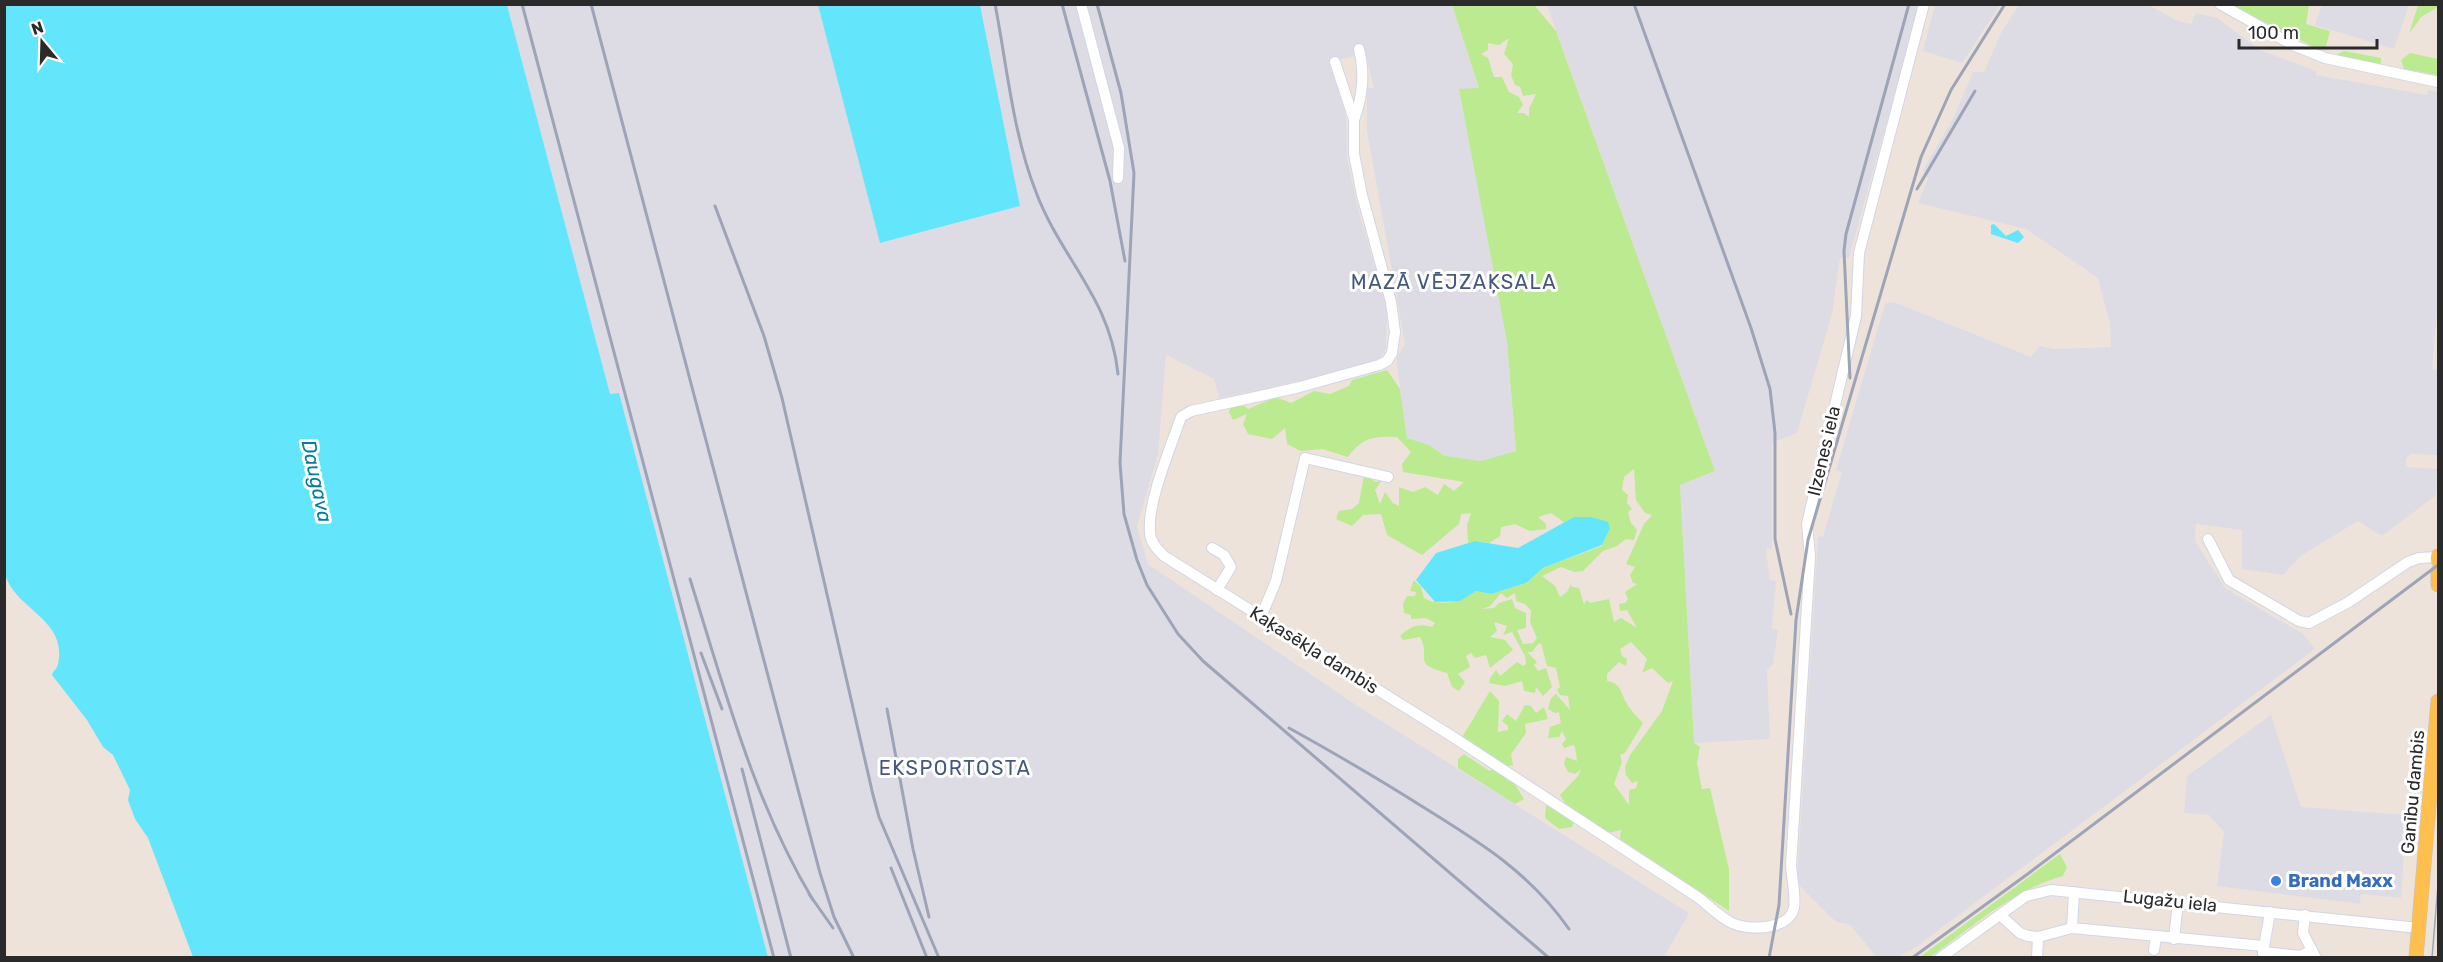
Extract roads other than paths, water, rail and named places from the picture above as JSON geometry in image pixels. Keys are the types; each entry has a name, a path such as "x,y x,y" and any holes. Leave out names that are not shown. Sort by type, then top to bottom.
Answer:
{"main road":[{"name":"Ganību dambis","path":"2416,957 2439,701"}],"street":[{"path":"1081,4 1119,148 1118,178"},
{"name":"Ilzenes iela","path":"1794,907 1791,866 1810,557 1807,524 1856,316 1859,253 1924,4"},
{"path":"2220,4 2293,45 2325,58 2439,82"},
{"path":"1354,120 1360,104 1363,81 1363,65 1359,49"},
{"path":"1335,62 1354,120"},
{"name":"Kaķasēkļa dambis","path":"1354,120 1354,154 1362,195 1391,302 1395,332 1392,353 1387,361 1379,365 1296,388 1191,411 1180,417 1151,513 1150,533 1154,545 1164,556 1479,754 1699,898 1733,923 1751,927 1776,925 1788,919 1794,907"},
{"path":"1261,617 1276,581 1305,458 1388,477"},
{"path":"2208,539 2229,580 2298,621 2309,623 2347,603 2408,562 2419,558 2438,566"},
{"path":"1212,548 1224,555 1231,567 1217,590"},
{"name":"Lugažu iela","path":"1940,957 2026,896 2043,890 2419,928"},
{"path":"2072,928 2074,892"},
{"path":"2174,939 2178,902"},
{"path":"2263,952 2270,912"},
{"path":"2000,915 2020,933 2038,937 2072,928 2174,939 2301,957 2314,954 2303,933"},
{"path":"2301,957 2305,915"},
{"path":"2037,957 2038,937"},
{"path":"2154,950 2156,937"}],"water":[{"name":"Daugava","path":"4,5 507,5 610,394 619,393 768,957 193,957 148,838 135,819 128,800 130,790 113,755 103,747 87,720 52,675 58,664 59,649 55,636 48,625 19,597 5,574"},
{"path":"818,5 980,5 1020,206 880,243"},
{"path":"1994,224 2006,236 2018,230 2024,237 2018,243 1991,234 1991,225"},
{"path":"1574,517 1591,517 1608,522 1610,528 1602,545 1543,568 1526,583 1491,594 1476,591 1460,601 1435,602 1416,580 1436,553 1475,541 1518,548"}],"tram line":[{"path":"2432,958 2438,885"}],"railway":[{"path":"522,4 774,958"},
{"path":"591,4 820,873 834,917 854,958"},
{"path":"995,4 1011,100 1028,170 1046,216 1095,300 1105,322 1118,374"},
{"path":"1062,4 1110,181 1125,261"},
{"path":"1097,4 1121,93 1134,173 1120,463 1124,514 1137,560 1147,585 1178,634 1203,661 1549,958"},
{"path":"1634,4 1751,328 1770,389 1775,433 1775,539 1791,614"},
{"path":"1850,378 1844,251 1846,234 1909,4"},
{"path":"1769,958 1779,905 1796,620 1808,540 1921,157 1951,90 2005,4"},
{"path":"1917,189 1975,91"},
{"path":"715,206 764,336 782,398 879,817 939,958"},
{"path":"1912,958 2029,873 2438,565"},
{"path":"690,579 728,703 757,784 773,823 813,900"},
{"path":"701,653 722,709"},
{"path":"887,709 913,849 929,917"},
{"path":"1289,728 1390,786 1484,846 1521,875 1554,909 1569,929"},
{"path":"742,769 791,958"},
{"path":"891,868 927,958"},
{"path":"809,894 833,928"}],"place":[{"name":"Brand Maxx","path":"2276,881"}],"district":[{"name":"MAZĀ VĒJZAĶSALA","path":"1454,282"},
{"name":"EKSPORTOSTA","path":"955,768"}]}
